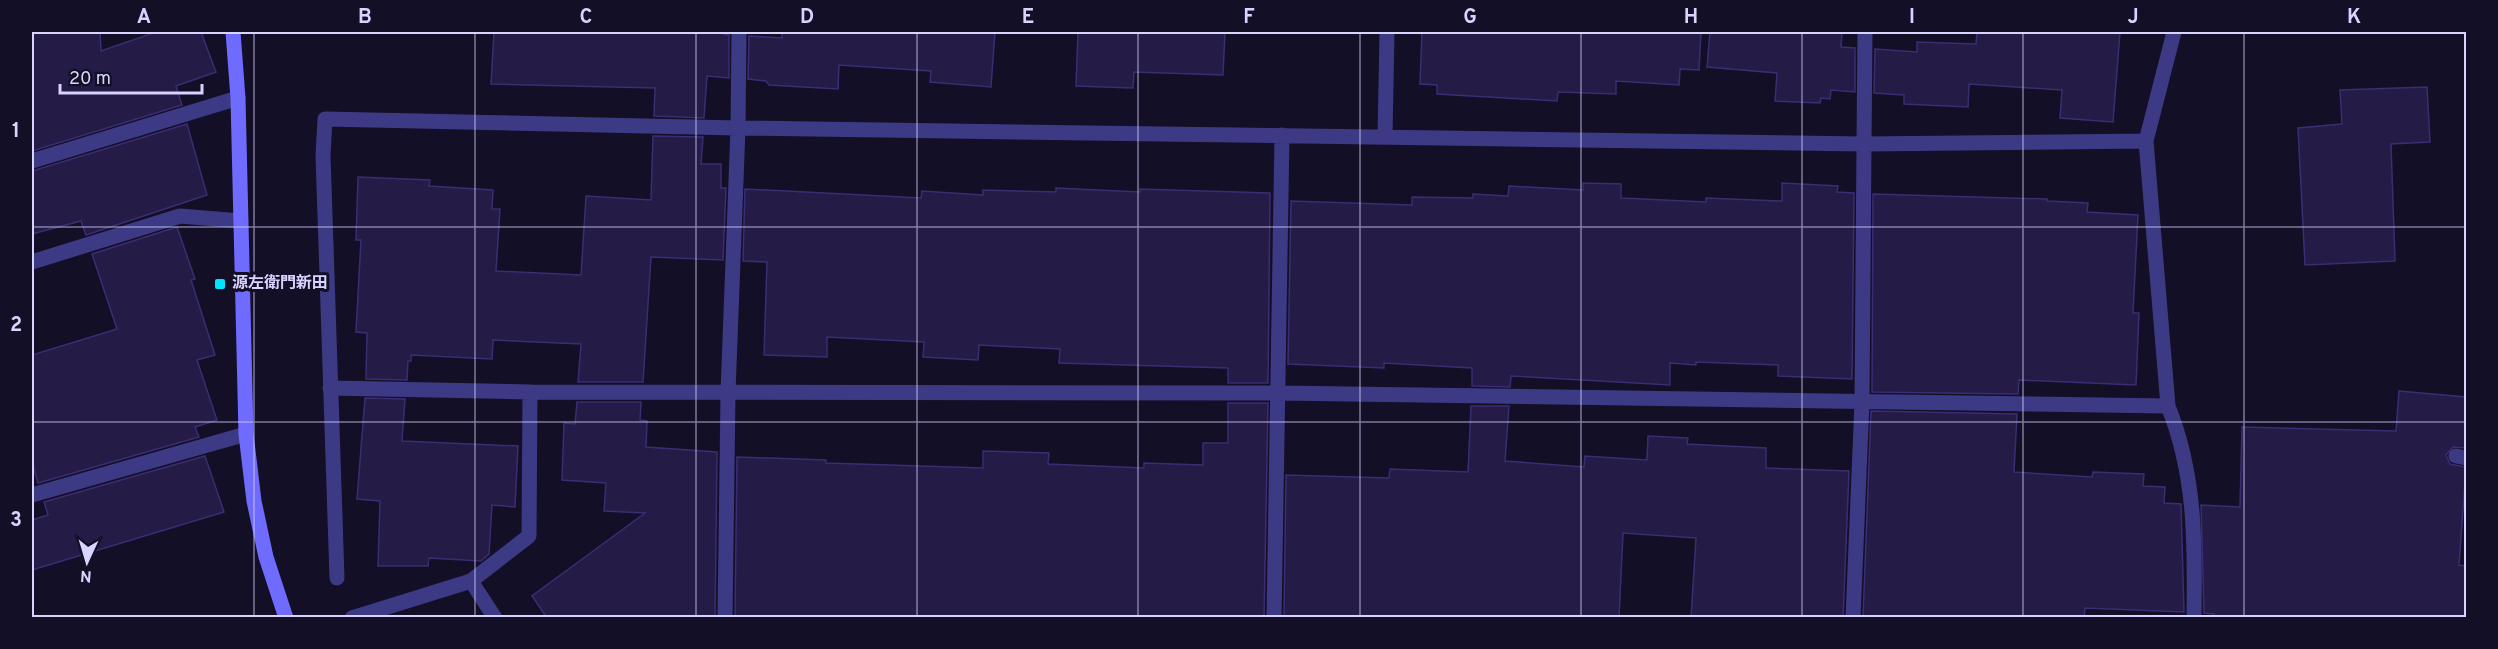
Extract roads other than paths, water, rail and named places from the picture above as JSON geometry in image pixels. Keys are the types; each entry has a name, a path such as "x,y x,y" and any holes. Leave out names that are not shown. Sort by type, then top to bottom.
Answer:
{"street":[{"path":"233,32 238,98 246,434 254,501 266,556 286,618"},
{"path":"725,618 728,393 738,128 739,32"},
{"path":"1385,136 1388,32"},
{"path":"1853,618 1862,402 1865,32"},
{"path":"2174,32 2146,141 2168,406 2180,436 2195,537 2194,618"},
{"path":"32,161 238,98"},
{"path":"337,578 323,155 325,119 738,128 1864,144 2146,141"},
{"path":"1274,618 1282,135"},
{"path":"32,262 180,216 241,221"},
{"path":"330,388 530,392 1278,393 2168,406"},
{"path":"352,618 471,581 529,536 530,392"},
{"path":"32,495 246,434"},
{"path":"471,581 495,618"}],"place":[{"name":"源左衛門新田","path":"220,284"}]}
